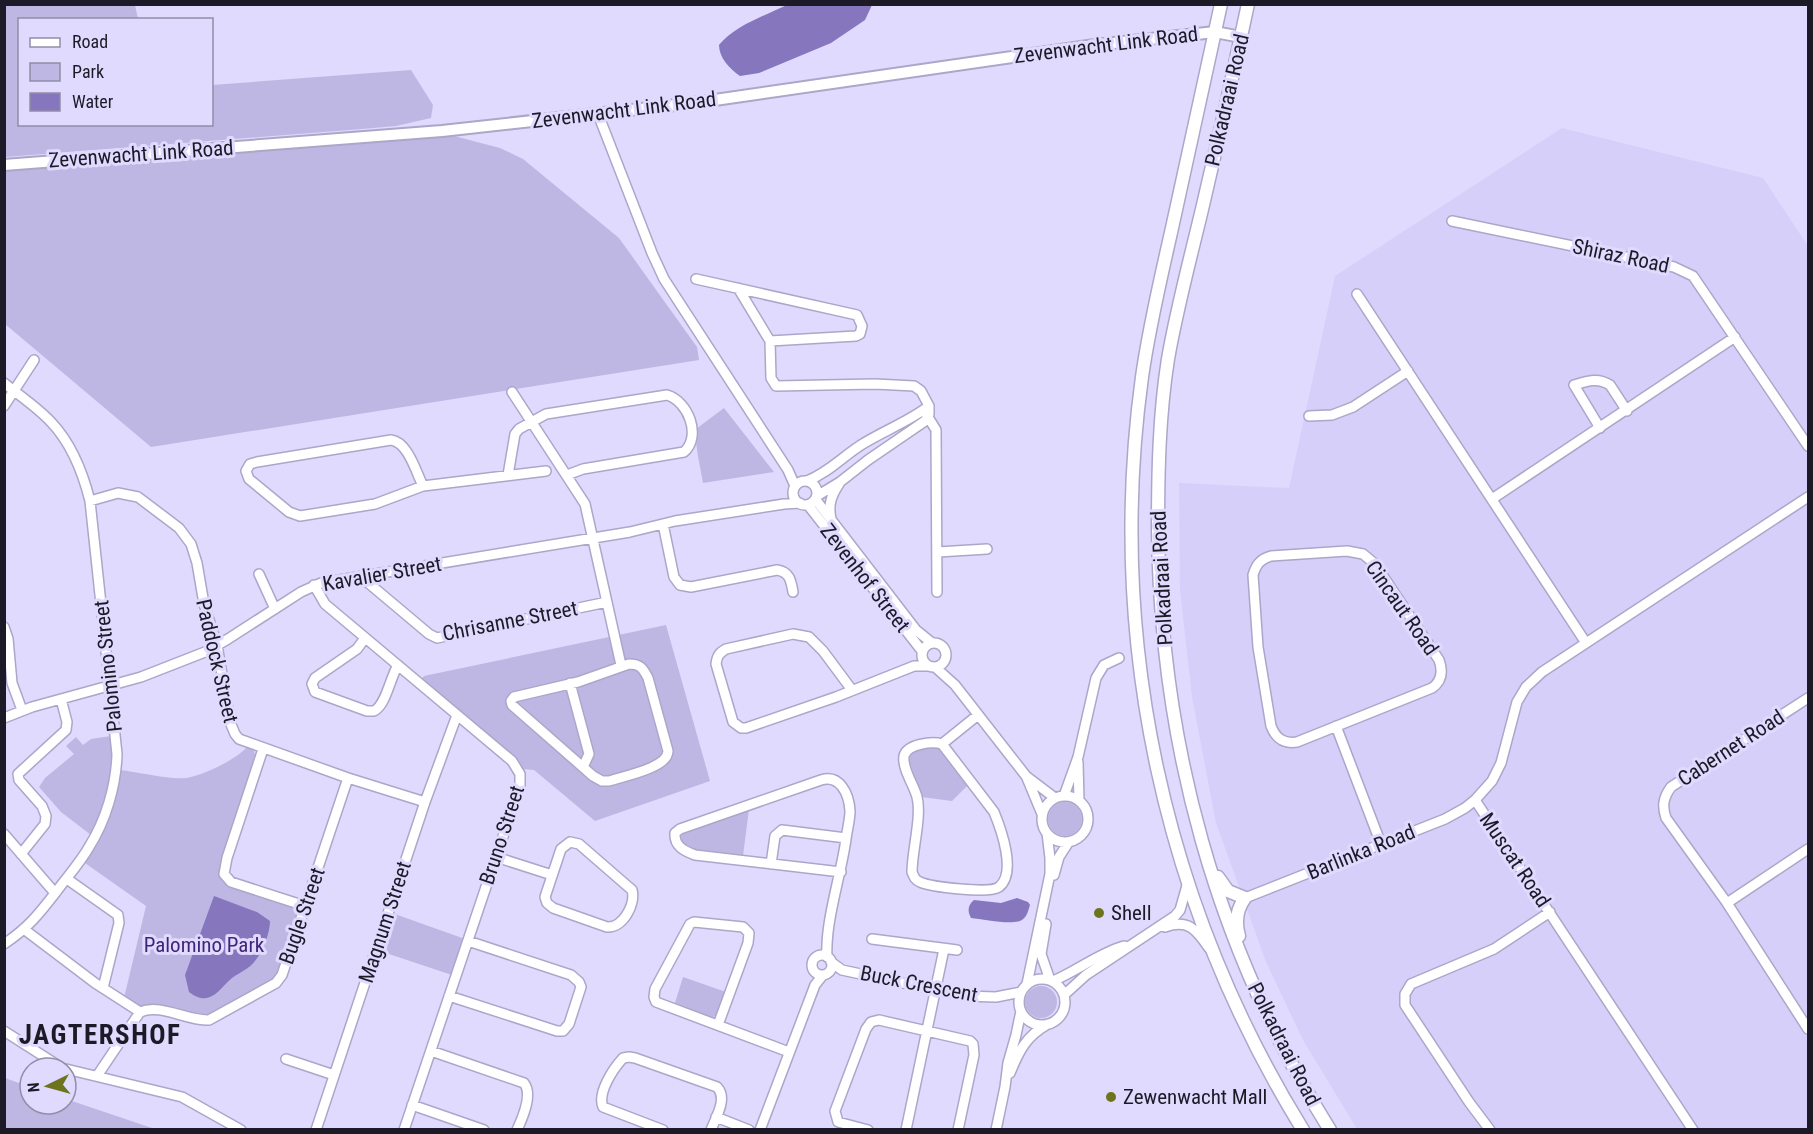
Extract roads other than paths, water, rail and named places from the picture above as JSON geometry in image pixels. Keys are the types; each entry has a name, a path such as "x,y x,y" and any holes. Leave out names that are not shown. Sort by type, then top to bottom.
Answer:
{"main road":[{"name":"Polkadraai Road","path":"1221,4 1148,338 1133,466 1132,571 1141,685 1158,779 1188,882 1215,958 1246,1028 1303,1130"},
{"name":"Polkadraai Road","path":"1248,4 1171,348 1158,451 1158,566 1164,646 1178,747 1195,820 1226,916 1260,1000 1280,1044 1330,1130"},
{"path":"1195,820 1222,884 1228,891 1245,898 1238,910 1238,933 1260,1000"}],"street":[{"name":"Zevenwacht Link Road","path":"4,165 430,132 694,103 1095,45 1215,32 1241,37"},
{"path":"598,114 664,279 810,501"},
{"name":"Shiraz Road","path":"1452,221 1674,267 1693,276 1809,446"},
{"path":"696,279 857,315 862,326 860,334 856,336 770,341"},
{"path":"738,288 770,341 771,378 776,386 875,384 914,386 921,391 929,406 928,417 936,430 937,592"},
{"path":"1357,294 1586,643"},
{"path":"1492,499 1736,338"},
{"path":"4,406 34,360"},
{"path":"1309,416 1332,415 1353,407 1408,371"},
{"path":"1600,428 1574,385 1593,380 1606,382 1627,411"},
{"name":"Palomino Street","path":"4,383 51,422 64,439 80,468 90,501 116,742 115,777 99,826 89,847 43,911 24,930 4,944"},
{"path":"512,392 585,504 621,666"},
{"path":"508,475 515,434 519,429 546,414 664,395 676,399 691,418 690,444 684,452 583,469 567,475"},
{"path":"784,504 800,486 824,474 860,446 902,424 929,406"},
{"path":"810,501 840,482 928,417"},
{"path":"423,486 403,446 394,440 257,462 250,465 246,471 249,479 289,512 300,516 375,504 423,486 546,471"},
{"path":"832,521 829,505 831,496 840,482"},
{"path":"800,486 814,486 810,501"},
{"name":"Paddock Street","path":"90,501 111,494 131,495 143,501 179,528 195,552 204,604 217,645 232,730 239,739 348,778 425,802"},
{"name":"Muscat Road","path":"1689,1128 1475,800 1492,781 1501,763 1517,702 1526,687 1542,672 1809,496"},
{"name":"Kavalier Street","path":"4,718 22,710 141,677 217,645 314,585 663,524 810,501"},
{"name":"Zevenhof Street","path":"810,501 832,521 916,630 944,649 945,660 955,685"},
{"name":"Zevenhof Street","path":"810,501 931,666 955,685 1026,776 1042,814"},
{"path":"663,524 675,576 680,585 691,587 777,570 785,572 790,577 794,592"},
{"path":"938,552 987,549"},
{"name":"Cincaut Road","path":"1347,550 1363,554 1375,564 1439,660 1442,668 1441,677 1438,684 1432,688 1336,726 1291,743 1283,742 1274,735 1258,647 1253,575 1257,564 1265,558 1347,550"},
{"path":"259,574 275,609"},
{"name":"Chrisanne Street","path":"364,576 375,589 429,634 438,638 607,602"},
{"name":"Bruno Street","path":"314,585 325,604 512,761 520,774 520,786 404,1130"},
{"path":"4,627 8,639 12,683 22,710"},
{"path":"852,690 815,641 800,634 726,649 717,657 733,722 741,728 747,728 852,690 914,666 931,666 945,660"},
{"path":"365,638 357,649 315,678 312,684 315,692 374,711 382,704 398,665"},
{"name":"Zevenhof Street","path":"922,654 932,643"},
{"path":"914,666 922,654"},
{"path":"996,1130 1020,1009 1021,992 1027,984 1050,874 1047,834 1042,822 1042,814 1048,803 1059,797 1078,757 1096,678 1104,664 1119,658"},
{"path":"638,664 644,668 668,757 663,762 649,768 609,781 602,781 512,705 511,701 514,697 570,683 621,666 638,664"},
{"path":"570,683 589,754 583,767"},
{"name":"Cabernet Road","path":"1809,698 1671,787 1664,799 1666,818 1727,903 1809,1029"},
{"path":"21,854 45,824 46,816 42,807 19,780 18,774 66,730 67,722 61,699"},
{"name":"Magnum Street","path":"316,1130 425,802 457,715"},
{"path":"942,744 989,805 999,825 1007,860 1004,879 1001,886 995,890 973,890 926,884 915,880 912,872 919,807 904,756 908,750 925,743 942,744 978,715"},
{"path":"1336,726 1381,844"},
{"path":"263,749 224,873 231,882 305,906"},
{"path":"1047,834 1056,841 1068,843 1085,832 1088,824 1087,811 1079,801 1078,757"},
{"name":"Zevenhof Street","path":"1026,776 1059,797"},
{"name":"Bugle Street","path":"140,1012 152,1009 209,1020 271,986 282,975 348,778"},
{"path":"760,1130 815,985 822,973 832,966 826,958 826,944 841,872 850,814 848,803 842,785 837,780 826,778 680,829 675,833 678,846 695,855 841,872"},
{"path":"1059,797 1079,801"},
{"name":"Barlinka Road","path":"1245,898 1456,814 1475,800"},
{"path":"771,864 775,836 782,830 846,838"},
{"path":"4,834 55,893"},
{"path":"570,842 576,843 630,887 633,900 619,924 607,927 548,905 545,897 552,875 563,847 570,842"},
{"path":"1051,980 1042,960 1042,943 1056,866 1068,843"},
{"path":"4,851 13,844"},
{"path":"1727,903 1809,849"},
{"path":"496,857 552,875"},
{"path":"67,879 118,915 119,921 104,988"},
{"path":"1051,980 1071,974 1112,949 1129,944 1155,930 1175,916 1180,910 1188,882"},
{"path":"1490,1130 1405,1005 1405,994 1411,984 1494,949 1550,912"},
{"path":"718,1025 750,933 743,927 694,922 690,924 656,989 654,1000 659,1005 789,1052"},
{"path":"1155,930 1175,923 1185,925 1197,932 1215,958"},
{"path":"24,930 140,1012 97,1076"},
{"path":"872,939 957,950"},
{"path":"449,996 557,1031 563,1030 569,1024 581,987 577,979 468,941"},
{"path":"1064,995 1086,975 1115,957 1129,944"},
{"path":"906,1130 944,949"},
{"path":"822,973 812,966 813,961 826,958"},
{"name":"Buck Crescent","path":"826,958 842,970"},
{"name":"Buck Crescent","path":"822,973 842,970 935,991 971,997 996,997"},
{"path":"1005,1087 1019,1050 1032,1034 1057,1019 1065,1005 1064,995 1058,985 1051,980 1042,978 1027,984"},
{"path":"996,997 1021,992"},
{"path":"996,997 1011,1001 1029,1021 1035,1024 1048,1024"},
{"path":"1800,1016 1809,1010"},
{"path":"868,1130 841,1124 835,1115 868,1024 879,1020 970,1041 974,1046 958,1130"},
{"path":"4,1031 43,1056"},
{"path":"431,1051 524,1083 529,1090 517,1130"},
{"path":"663,1130 603,1107 601,1100 603,1092 623,1058 635,1058 717,1087 722,1092 723,1098 711,1130"},
{"path":"286,1059 334,1075"},
{"path":"78,1072 182,1097 241,1130"},
{"path":"412,1106 484,1130"},
{"path":"716,1117 749,1130"}],"water":[{"path":"787,5 872,5 865,20 831,43 759,73 740,76 732,70 721,54 719,45 742,26"},
{"path":"214,896 257,912 270,921 270,926 263,947 253,964 232,978 213,996 203,998 189,992 185,975"},
{"path":"1017,898 1030,905 1026,916 1020,921 971,918 969,906 974,900 1001,903"}],"place":[{"name":"Shell","path":"1099,913"},
{"name":"Zewenwacht Mall","path":"1111,1097"}],"district":[{"name":"JAGTERSHOF","path":"100,1035"}],"park label":[{"name":"Palomino Park","path":"204,945"}]}
